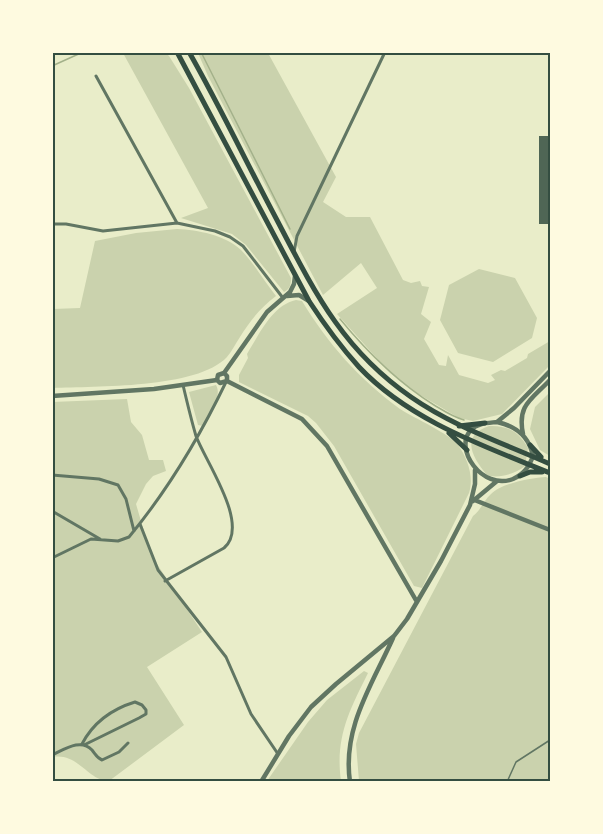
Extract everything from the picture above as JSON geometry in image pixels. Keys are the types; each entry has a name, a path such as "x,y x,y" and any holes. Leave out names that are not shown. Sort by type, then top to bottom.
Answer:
{"highway":[{"path":"172,52 182,64"},
{"path":"177,52 309,301 327,328 360,368 404,404 444,428 549,473"},
{"path":"190,53 309,284 334,323 366,361 411,397 459,426 550,464"},
{"path":"459,426 485,423"},
{"path":"444,428 467,450"},
{"path":"530,445 550,464"},
{"path":"520,476 530,472 549,473"}],"street":[{"path":"294,254 297,236 385,52"},
{"path":"96,76 177,223"},
{"path":"52,224 66,224 103,231 177,223 202,227 230,237 243,246 285,297"},
{"path":"217,380 219,374 225,373 267,312 294,286 295,276"},
{"path":"285,297 299,295 309,301"},
{"path":"497,422 550,371"},
{"path":"52,558 91,539 123,540 129,537 140,524 196,436 227,381 225,373"},
{"path":"52,396 217,380 222,384 227,381"},
{"path":"523,434 506,424 497,422 485,423 470,431 466,438 467,450 469,460 475,470 489,479 509,480 520,476 530,465 533,456 520,421 523,409 550,380"},
{"path":"227,381 302,419 318,434 417,602"},
{"path":"165,581 224,548 232,538 233,523 228,504 196,436 183,385"},
{"path":"350,782 348,752 353,728 394,636 441,561 470,506 476,484 475,470"},
{"path":"52,475 99,479 118,485 126,499 134,531"},
{"path":"473,499 497,481"},
{"path":"473,499 550,530"},
{"path":"52,511 101,539"},
{"path":"140,524 151,557 165,581 226,657 251,714 278,754"},
{"path":"261,782 311,707 394,636"},
{"path":"52,755 72,746 83,745 129,724 146,714 146,710 135,702 119,709 94,725 83,745"},
{"path":"83,745 102,760 119,752 128,743"}],"lane":[{"path":"507,782 516,762 550,740"}],"green space":[{"path":"123,53 166,53 169,56 189,88 291,278 290,287 286,291 284,292 246,245 232,234 181,218 208,208"},
{"path":"198,53 268,53 336,177 323,202 346,217 370,217 403,280 411,283 420,281 422,286 429,287 421,314 431,322 424,339 439,365 446,366 448,355 459,375 488,383 495,380 491,375 501,370 505,371 550,341 550,365 502,414 473,421 459,418 415,392 390,373 337,314 377,288 361,263 323,295"},
{"path":"177,229 211,234 235,245 276,296 252,320 227,357 213,367 193,375 144,384 53,388 53,309 80,308 95,241 136,233"},
{"path":"479,269 515,278 537,318 532,338 493,362 458,353 440,320 449,285"},
{"path":"296,300 302,301 345,360 371,386 400,409 454,441 465,456 470,474 469,493 422,588 414,586 334,446 316,423 308,416 239,382 239,375 248,358 247,354 267,322 280,308"},
{"path":"216,385 218,395 214,406 203,426 198,425 189,392"},
{"path":"550,392 550,456 540,450 530,429 535,407"},
{"path":"127,399 131,422 142,435 149,460 163,460 166,471 153,476 146,484 136,504 148,545 155,561 202,632 147,667 184,725 109,781 95,777 70,759 53,757 52,402"},
{"path":"489,426 507,428 521,438 528,448 525,466 506,475 487,475 473,454 472,441 474,435"},
{"path":"546,477 550,479 550,781 359,781 356,744 359,733 473,516 496,490 517,482"},
{"path":"364,671 368,673 345,725 342,738 341,781 267,781 308,722 327,700"}],"building":[{"path":"539,136 550,136 550,224 539,224"}],"waterway":[{"path":"52,66 83,52"},
{"path":"201,52 290,229"},
{"path":"340,319 361,344 395,377 452,416 464,420"}]}
